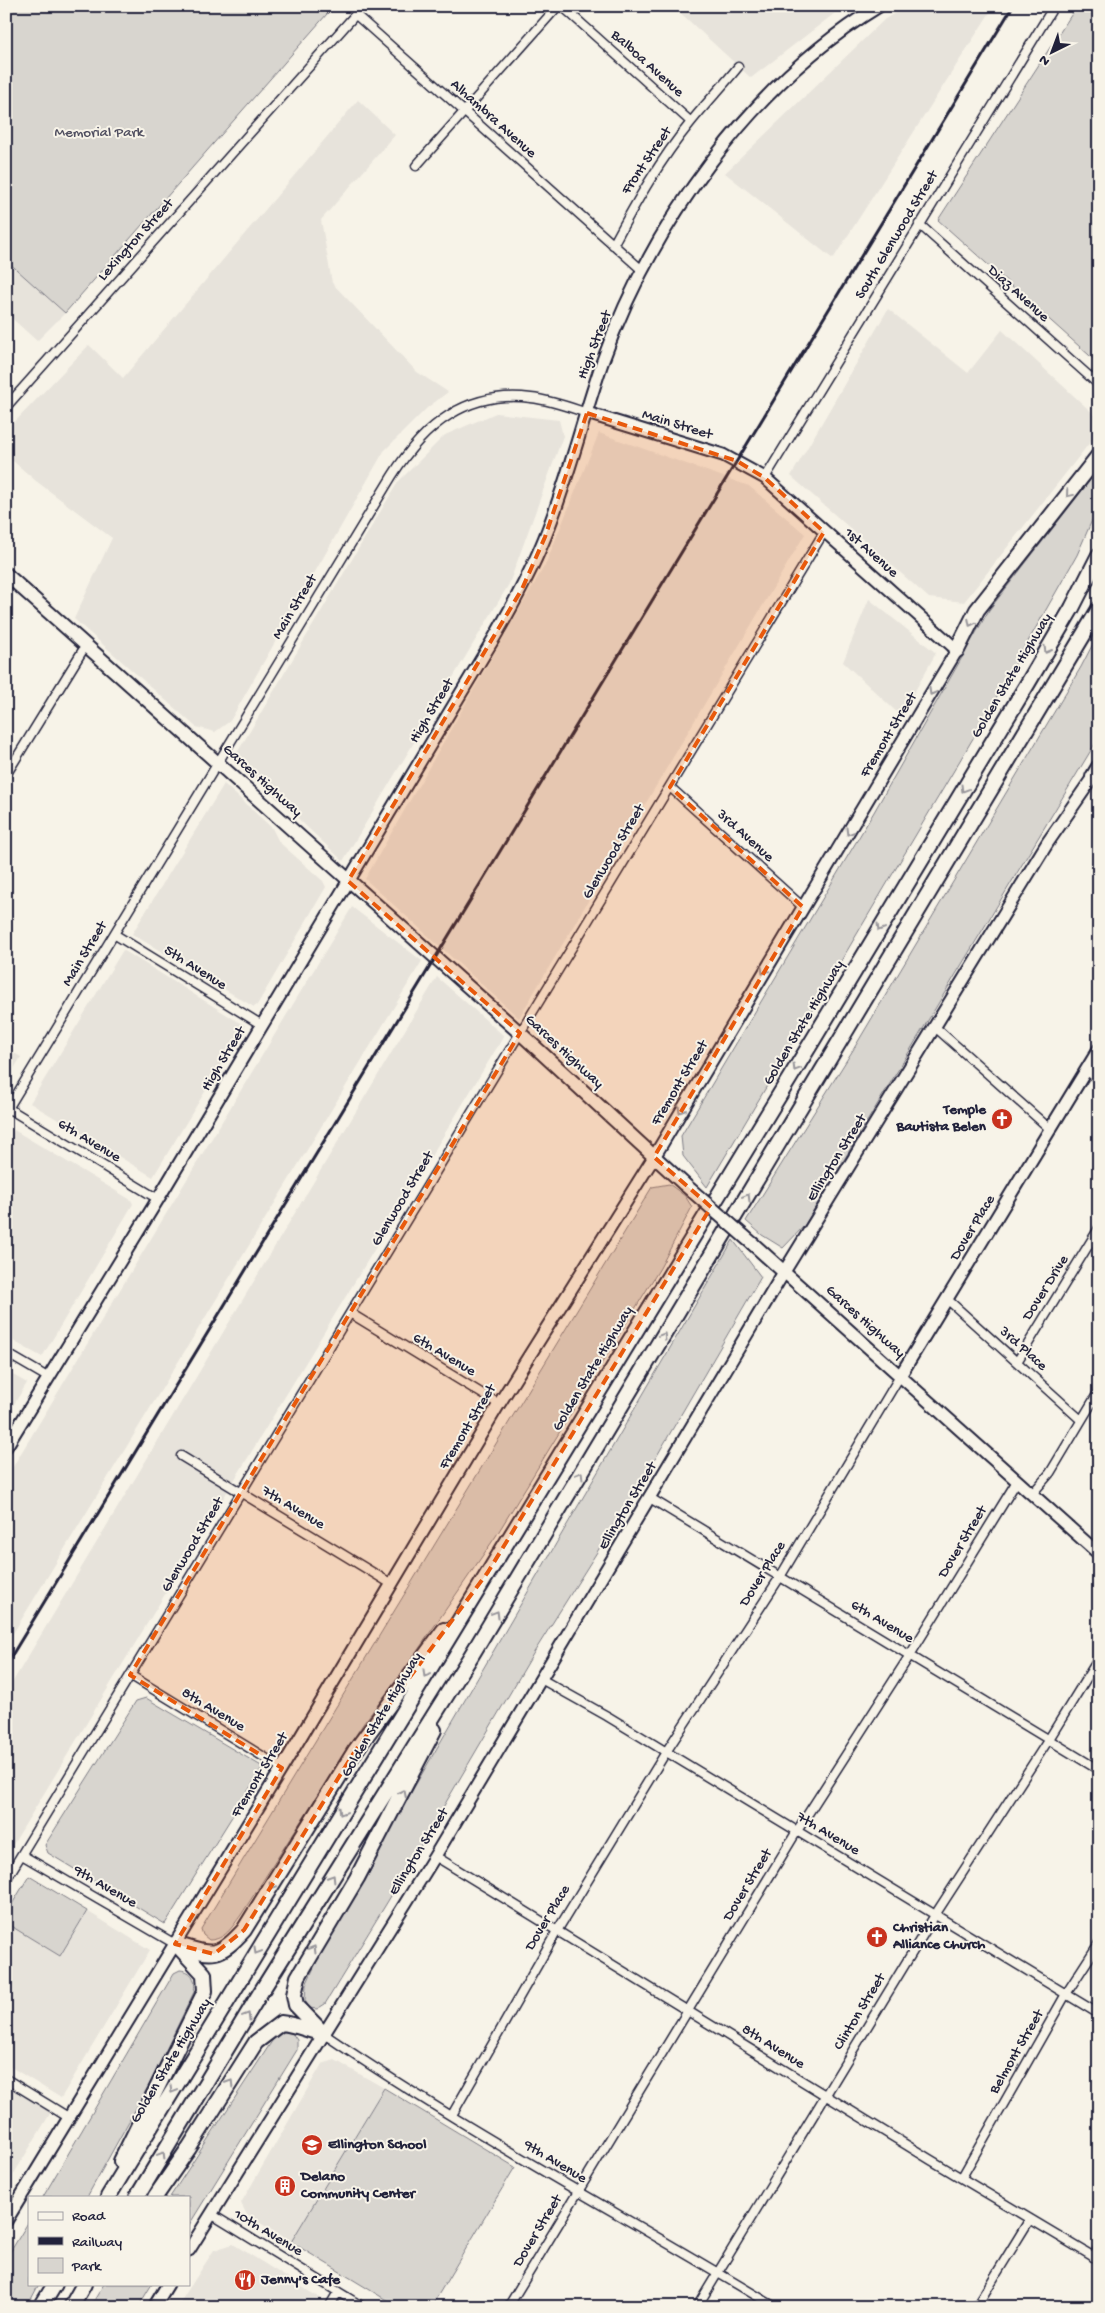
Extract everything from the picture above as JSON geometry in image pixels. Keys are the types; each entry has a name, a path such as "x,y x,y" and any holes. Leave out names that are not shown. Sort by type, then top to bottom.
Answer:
{"highway":[{"path":"957,650 977,610 1099,455"},
{"name":"Golden State Highway","path":"109,2196 1028,683 1072,608 1099,555"},
{"path":"138,2196 259,1995 471,1656 1099,609"},
{"path":"175,1944 214,1954 226,1948 244,1930 355,1751 488,1572"},
{"path":"324,2034 296,2006 294,1996 298,1977 379,1837 471,1656"},
{"path":"104,2196 205,1991 204,1974 175,1944"},
{"path":"156,2196 189,2148 256,2042 281,2023 293,2024 324,2034"},
{"path":"41,2307 54,2286"},
{"path":"71,2307 83,2286"}],"main road":[{"name":"Garces Highway","path":"6,574 520,1033 654,1157 784,1272"}],"street":[{"name":"Lexington Street","path":"6,407 363,6"},
{"path":"416,166 560,6"},
{"name":"Balboa Avenue","path":"560,6 691,122"},
{"name":"High Street","path":"6,1447 262,1025 494,638 522,588 545,537 602,363 621,316 643,271 679,209 715,157 765,100 796,69 833,38 879,6"},
{"name":"South Glenwood Street","path":"765,478 1054,6"},
{"name":"Alhambra Avenue","path":"356,14 612,244"},
{"name":"Front Street","path":"612,244 636,202 691,122 738,68"},
{"name":"Diaz Avenue","path":"919,224 1099,385"},
{"path":"612,244 643,271"},
{"name":"Main Street","path":"7,1109 396,470 411,448 429,428 445,417 468,406 507,397 542,400 723,455 765,478"},
{"name":"1st Avenue","path":"765,478 957,650"},
{"name":"Glenwood Street","path":"6,1880 824,532"},
{"path":"6,775 86,645"},
{"name":"Fremont Street","path":"6,2221 282,1768 390,1583 499,1404 654,1157 957,650"},
{"name":"Ellington Street","path":"190,2248 435,1856 784,1272 1048,842 1097,775"},
{"name":"3rd Avenue","path":"670,787 803,906"},
{"name":"5th Avenue","path":"114,934 262,1025"},
{"path":"935,1027 1050,1130"},
{"name":"Dover Place","path":"452,2115 557,1931 666,1752 780,1577 1099,1049"},
{"path":"1086,1070 1099,1080"},
{"name":"6th Avenue","path":"7,1109 158,1198"},
{"name":"Dover Drive","path":"1017,1362 1099,1228"},
{"name":"Garces Highway","path":"784,1272 1099,1554"},
{"name":"3rd Place","path":"947,1299 1082,1420"},
{"name":"6th Avenue","path":"350,1314 499,1404"},
{"path":"6,1353 49,1378"},
{"path":"1032,1494 1050,1473 1099,1391"},
{"name":"7th Avenue","path":"182,1456 390,1583"},
{"name":"Dover Street","path":"508,2307 796,1831 910,1655 1017,1481"},
{"name":"6th Avenue","path":"650,1498 1099,1770"},
{"name":"Clinton Street","path":"697,2307 935,1915 1099,1658"},
{"name":"8th Avenue","path":"130,1676 282,1768"},
{"name":"7th Avenue","path":"541,1679 666,1752 1099,2014"},
{"name":"9th Avenue","path":"22,1855 175,1944"},
{"name":"8th Avenue","path":"435,1856 825,2095 1096,2258"},
{"name":"Belmont Street","path":"962,2177 1066,1994 1099,1943"},
{"name":"9th Avenue","path":"324,2034 388,2077 578,2192 775,2307"},
{"path":"6,2079 68,2117"},
{"name":"10th Avenue","path":"211,2214 363,2307"},
{"path":"976,2307 1030,2219"},
{"path":"1096,2258 1099,2247"},
{"path":"154,2307 167,2286"},
{"path":"329,2307 338,2292"}],"highlighted area":[{"path":"587,413 737,461 765,478 824,532 670,787 803,907 654,1157 711,1207 488,1572 355,1751 244,1930 214,1954 175,1944 282,1768 130,1675 520,1033 348,881 522,589 545,537"}],"shaded area":[{"path":"673,6 844,6 751,78"},
{"path":"907,6 994,6 833,259 725,173 885,19"},
{"path":"358,100 395,135 321,220 332,283 417,372 448,392 427,408 384,451 230,721 215,732 196,727 74,619 112,538 36,481 6,455 6,431 89,345 123,378"},
{"path":"6,260 65,313 37,341 6,313"},
{"path":"888,309 968,373 1002,330 1099,419 1099,431 964,602 929,598 791,476"},
{"path":"496,413 559,420 563,436 509,584 343,861 234,758 398,482 445,435"},
{"path":"599,433 749,486 805,534 519,1018 365,879 546,563"},
{"path":"869,599 936,653 901,716 843,662"},
{"path":"224,784 272,828 279,842 323,881 326,887 257,1005 254,1007 132,934"},
{"path":"352,907 422,961 6,1645 6,1478"},
{"path":"123,950 245,1026 153,1177 30,1103"},
{"path":"437,977 504,1036 6,1856 6,1693"},
{"path":"6,1048 21,1057 6,1082"},
{"path":"14,1130 131,1200 133,1204 42,1357 6,1337 6,1142"},
{"path":"6,1371 27,1383 6,1417"},
{"path":"87,1911 150,1950 61,2098 6,2064 6,1923 60,1956"},
{"name":"Ellington School","path":"335,2060 384,2088 291,2242 247,2215 241,2203 322,2064"},
{"path":"6,2085 51,2112 12,2177 6,2173"},
{"path":"233,2244 334,2307 177,2307 214,2250"}],"green space":[{"name":"Memorial Park","path":"6,6 334,6 65,313 6,260"},
{"path":"1077,6 1099,6 1099,364 938,220"},
{"path":"1099,469 1099,504 1077,555 975,735 707,1187 683,1156 681,1136 874,812 989,610"},
{"path":"1099,632 1099,737 804,1226 783,1248 762,1235 746,1221 853,1050 1081,667"},
{"path":"669,1184 685,1196 692,1207 660,1268 496,1536 405,1669 363,1724 241,1915 224,1935 209,1940 203,1935 201,1929 652,1187"},
{"path":"733,1240 761,1277 651,1466 533,1654 388,1901 325,2004 317,2009 309,2008 305,2000 306,1985 322,1950 416,1784"},
{"path":"146,1698 263,1767 165,1924 48,1853 45,1845 136,1701"},
{"path":"29,1876 87,1911 60,1956 6,1923 6,1914"},
{"path":"180,1970 191,1974 194,1992 149,2085 88,2196 44,2196 174,1973"},
{"path":"283,2032 292,2033 297,2040 297,2050 190,2223 190,2196 171,2196 276,2035"},
{"path":"384,2088 515,2167 431,2307 398,2307 291,2242"},
{"path":"28,2223 28,2286 38,2286 27,2307 6,2307 6,2259"},
{"path":"103,2286 151,2286 138,2307 90,2307"}],"railway":[{"path":"6,1665 1013,6"}],"place":[{"name":"Temple Bautista Belen","path":"1002,1119"},
{"name":"Christian Alliance Church","path":"877,1937"},
{"name":"Ellington School","path":"312,2145"},
{"name":"Delano Community Center","path":"285,2186"},
{"name":"Jenny's Cafe","path":"245,2280"}]}
